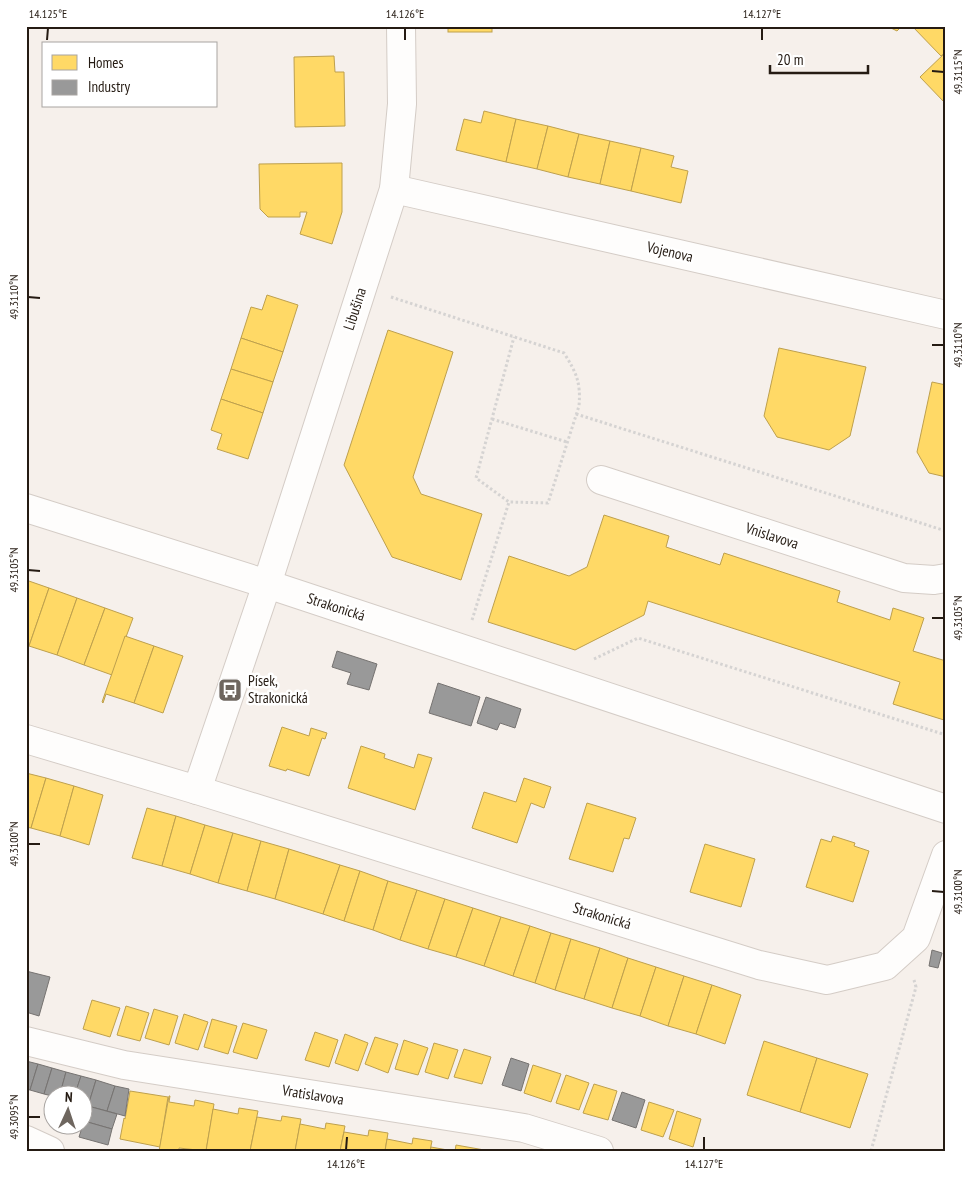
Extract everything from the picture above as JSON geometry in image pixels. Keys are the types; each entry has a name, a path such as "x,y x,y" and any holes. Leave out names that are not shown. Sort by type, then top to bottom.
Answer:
{"street":[{"name":"Libušina","path":"267,584 394,189 402,104 401,26"},
{"name":"Vojenova","path":"394,189 946,315"},
{"name":"Vnislavova","path":"601,480 904,578 934,580 946,578"},
{"name":"Strakonická","path":"26,508 267,584 946,809"},
{"path":"197,790 267,584"},
{"name":"Strakonická","path":"26,739 769,967 828,980 885,966 916,938 946,855"},
{"name":"Vratislavova","path":"26,1041 124,1066 524,1128 599,1151"},
{"path":"26,1140 50,1151"}],"path":[{"path":"362,288 564,353 575,370 580,389 579,406 548,503 509,502 476,478 514,337"},
{"path":"576,414 946,531"},
{"path":"492,419 567,442"},
{"path":"471,623 509,502"},
{"path":"587,658 594,659 638,638 946,735"},
{"path":"871,1151 916,987 906,948"}],"building: Homes":[{"path":"448,26 492,26 492,32 448,32"},
{"path":"887,26 902,26 897,31"},
{"path":"912,26 946,26 946,52 941,56"},
{"path":"946,52 946,102 945,103 920,77"},
{"path":"334,56 335,72 344,72 345,126 295,127 294,57"},
{"path":"484,111 516,119 506,162 456,150 464,119 481,123"},
{"path":"516,119 548,126 537,169 506,162"},
{"path":"548,126 579,134 568,177 537,169"},
{"path":"579,134 610,141 600,184 568,177"},
{"path":"610,141 641,148 631,191 600,184"},
{"path":"641,148 674,156 671,167 688,171 681,203 631,191"},
{"path":"342,163 342,212 332,244 300,234 307,212 300,212 300,217 268,217 260,209 259,164"},
{"path":"267,295 298,305 283,352 241,338 251,307 262,310"},
{"path":"388,330 453,352 413,477 421,494 482,514 461,580 392,557 344,465"},
{"path":"241,338 283,352 273,382 231,369"},
{"path":"779,348 866,367 850,436 829,450 777,437 764,416"},
{"path":"231,369 273,382 263,413 221,399"},
{"path":"932,382 946,385 946,477 929,473 917,452"},
{"path":"221,399 263,413 248,459 217,449 222,434 211,430"},
{"path":"604,515 669,536 666,547 720,565 724,553 840,591 837,602 890,620 893,608 924,618 913,651 946,661 946,714 944,720 893,704 900,682 648,601 644,615 575,650 488,622 509,556 569,576 587,567"},
{"path":"26,580 49,588 29,646 26,645"},
{"path":"49,588 77,598 57,655 29,646"},
{"path":"77,598 105,608 84,665 57,655"},
{"path":"105,608 133,618 112,675 84,665"},
{"path":"125,636 154,646 134,703 106,694 103,703 102,702"},
{"path":"154,646 183,656 163,713 134,703"},
{"path":"282,727 309,736 311,728 327,733 325,739 322,738 309,776 269,766"},
{"path":"361,746 385,754 384,758 414,768 418,754 432,758 415,810 348,788"},
{"path":"26,773 46,778 31,828 26,827"},
{"path":"46,778 74,786 60,836 31,828"},
{"path":"524,778 551,787 544,808 531,803 517,843 472,828 484,792 516,802"},
{"path":"74,786 103,795 89,845 60,836"},
{"path":"587,803 636,818 629,839 624,838 613,872 569,859"},
{"path":"147,808 176,816 162,866 132,858"},
{"path":"176,816 205,825 190,874 162,866"},
{"path":"205,825 233,833 218,883 190,874"},
{"path":"233,833 261,841 247,891 218,883"},
{"path":"833,836 855,843 854,846 869,851 853,902 806,887 821,839 831,842"},
{"path":"261,841 289,849 275,899 247,891"},
{"path":"705,844 755,859 741,907 690,892"},
{"path":"289,849 340,865 323,914 275,899"},
{"path":"340,865 360,871 344,921 323,914"},
{"path":"360,871 388,881 373,930 344,921"},
{"path":"388,881 417,890 400,940 373,930"},
{"path":"417,890 445,899 428,949 400,940"},
{"path":"445,899 473,908 456,957 428,949"},
{"path":"473,908 501,917 484,966 456,957"},
{"path":"501,917 530,926 513,976 484,966"},
{"path":"530,926 551,933 535,983 513,976"},
{"path":"551,933 571,939 555,990 535,983"},
{"path":"571,939 600,948 584,999 555,990"},
{"path":"600,948 628,958 612,1008 584,999"},
{"path":"628,958 656,967 640,1016 612,1008"},
{"path":"656,967 684,976 668,1026 640,1016"},
{"path":"684,976 712,985 696,1034 668,1026"},
{"path":"712,985 741,995 725,1044 696,1034"},
{"path":"92,1000 120,1008 110,1037 83,1029"},
{"path":"126,1006 149,1013 140,1041 117,1035"},
{"path":"154,1009 178,1016 169,1045 145,1038"},
{"path":"184,1014 208,1022 198,1050 175,1043"},
{"path":"212,1019 237,1026 228,1054 204,1047"},
{"path":"243,1023 267,1030 257,1059 233,1052"},
{"path":"315,1032 338,1040 329,1067 305,1060"},
{"path":"345,1034 368,1043 358,1071 335,1063"},
{"path":"375,1037 398,1044 388,1073 365,1064"},
{"path":"404,1040 428,1048 418,1075 395,1069"},
{"path":"764,1041 817,1058 800,1112 747,1095"},
{"path":"434,1043 458,1050 448,1079 425,1072"},
{"path":"464,1049 491,1057 482,1084 454,1077"},
{"path":"817,1058 868,1074 850,1128 800,1112"},
{"path":"533,1065 561,1074 551,1102 524,1093"},
{"path":"566,1075 589,1083 579,1110 556,1103"},
{"path":"594,1084 617,1091 608,1120 583,1113"},
{"path":"130,1091 168,1097 160,1147 120,1139"},
{"path":"169,1096 169,1102 194,1106 195,1100 214,1104 206,1151 179,1148 179,1151 159,1151"},
{"path":"649,1102 674,1110 663,1137 641,1130"},
{"path":"239,1108 258,1111 250,1151 206,1151 213,1109 238,1114"},
{"path":"677,1111 701,1119 693,1147 669,1139"},
{"path":"282,1116 301,1119 295,1151 250,1151 257,1117 281,1121"},
{"path":"326,1123 345,1126 340,1151 295,1151 300,1124 325,1129"},
{"path":"369,1130 388,1133 385,1151 340,1151 344,1132 368,1136"},
{"path":"413,1138 432,1141 430,1151 385,1151 387,1139 412,1144"},
{"path":"456,1145 490,1151 455,1151"},
{"path":"431,1147 453,1151 430,1151"}],"building: Industry":[{"path":"337,651 377,664 369,690 347,684 351,673 332,667"},
{"path":"438,683 480,697 471,726 429,713"},
{"path":"486,697 521,709 515,728 500,723 497,730 477,723"},
{"path":"932,950 942,953 938,968 929,966"},
{"path":"26,971 50,977 39,1016 26,1012"},
{"path":"511,1058 529,1064 521,1091 502,1085"},
{"path":"26,1061 38,1064 30,1090 26,1089"},
{"path":"38,1064 52,1068 47,1084 42,1084 42,1093 30,1090"},
{"path":"52,1068 66,1072 63,1084 47,1084"},
{"path":"66,1072 81,1076 78,1084 63,1084"},
{"path":"81,1076 96,1080 92,1093 92,1084 78,1084"},
{"path":"96,1080 115,1086 107,1111 92,1107 92,1093"},
{"path":"115,1086 129,1089 125,1116 107,1111"},
{"path":"622,1092 645,1100 636,1128 612,1120"},
{"path":"92,1107 117,1114 112,1129 92,1123"},
{"path":"92,1123 112,1129 108,1145 79,1137 80,1134 92,1134"}],"place":[{"name":"Písek, Strakonická","path":"230,690"}]}
